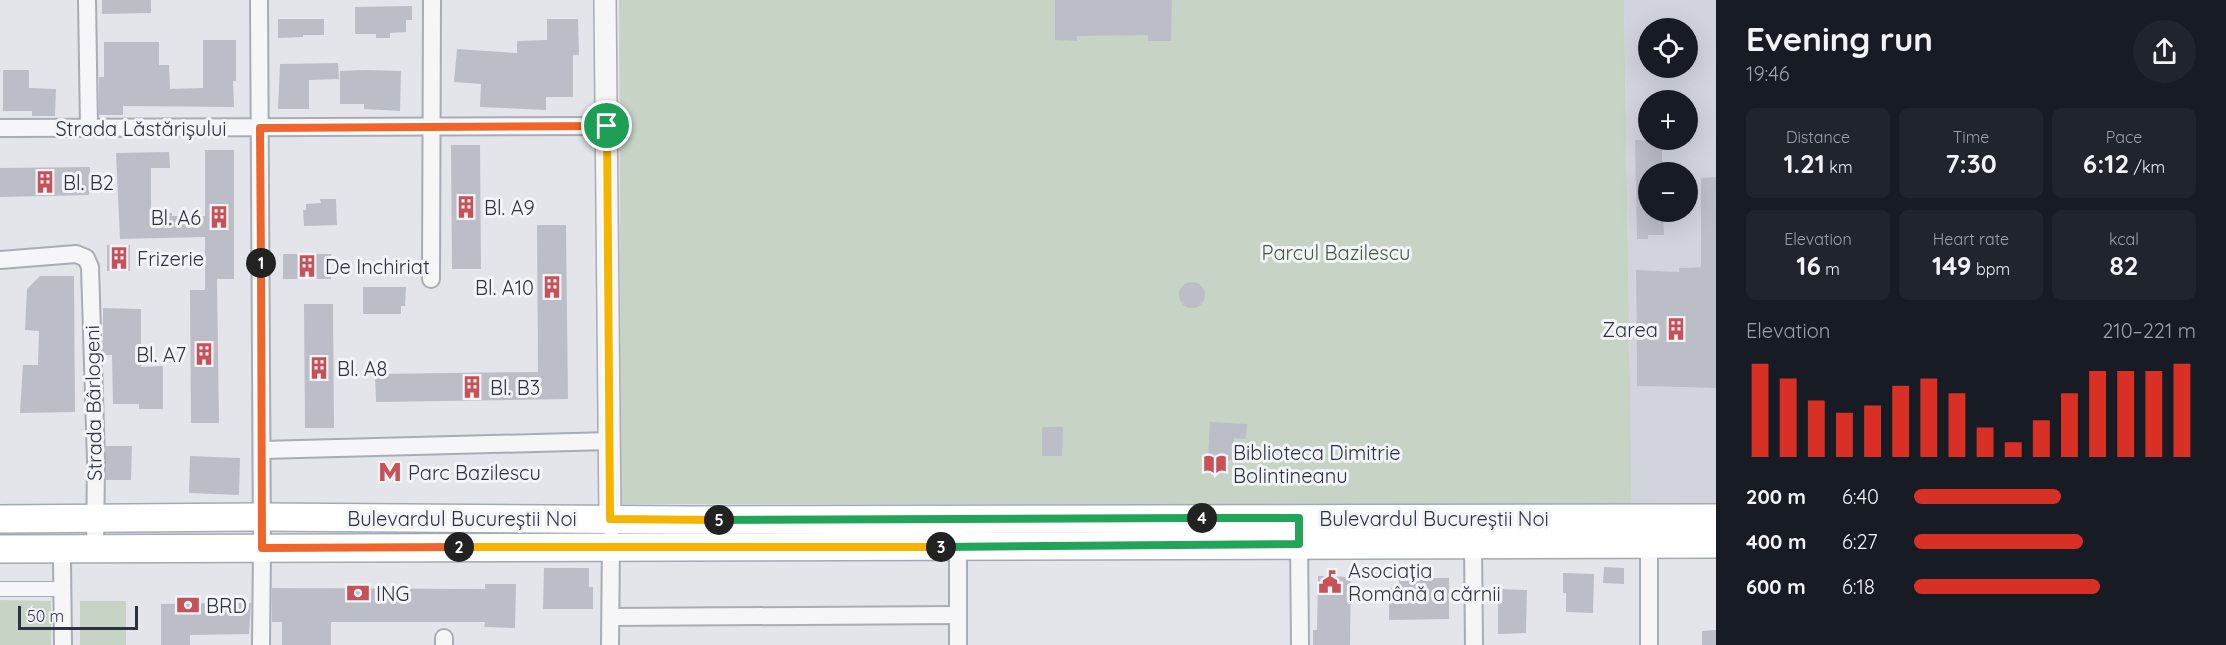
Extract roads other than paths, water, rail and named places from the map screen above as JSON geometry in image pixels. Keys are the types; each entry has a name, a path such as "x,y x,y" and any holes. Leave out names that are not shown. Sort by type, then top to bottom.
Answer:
{"main road":[{"name":"Bulevardul Bucureștii Noi","path":"0,519 262,517 1716,518"},
{"name":"Bulevardul Bucureștii Noi","path":"0,549 1716,544"}],"street":[{"path":"87,0 89,128"},
{"path":"259,0 261,645"},
{"path":"431,279 432,0"},
{"path":"605,0 610,645"},
{"name":"Strada Lăstărișului","path":"0,128 607,126"},
{"name":"Strada Bârlogeni","path":"0,260 76,254 86,258 90,267 96,461 95,549"},
{"path":"262,450 610,441"},
{"path":"1299,518 1300,645"},
{"path":"957,519 958,645"},
{"path":"1473,544 1474,645"},
{"path":"1649,544 1649,645"},
{"path":"63,645 64,549"},
{"path":"0,589 63,589"},
{"path":"611,616 958,615"}],"place":[{"name":"Bl. B2","path":"45,182"},
{"name":"Bl. A9","path":"466,207"},
{"name":"Bl. A6","path":"219,217"},
{"name":"Frizerie","path":"119,258"},
{"name":"De Inchiriat","path":"307,266"},
{"name":"Bl. A10","path":"552,287"},
{"name":"Zarea","path":"1676,329"},
{"name":"Bl. A7","path":"204,354"},
{"name":"Bl. A8","path":"319,368"},
{"name":"Bl. B3","path":"472,387"},
{"name":"Biblioteca Dimitrie Bolintineanu","path":"1215,464"},
{"name":"Parc Bazilescu","path":"390,472"},
{"name":"Asociația Română a cărnii","path":"1330,582"},
{"name":"ING","path":"358,593"},
{"name":"BRD","path":"188,605"}],"park label":[{"name":"Parcul Bazilescu","path":"1336,252"}]}
